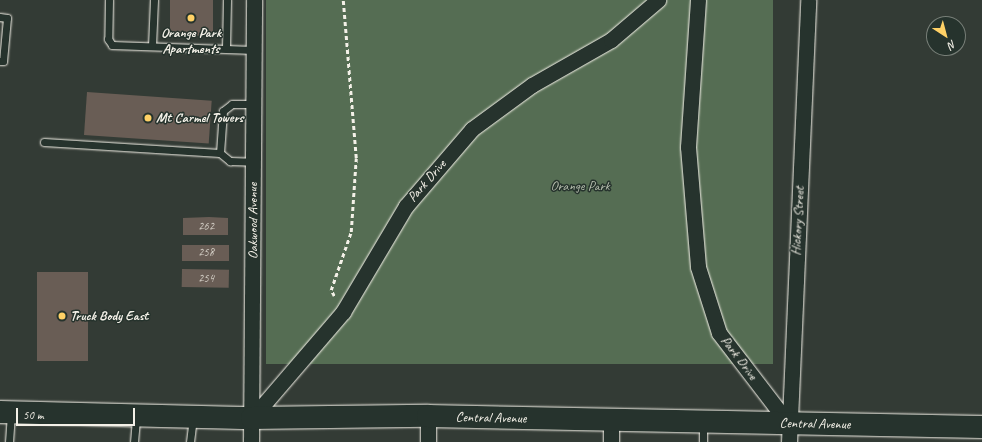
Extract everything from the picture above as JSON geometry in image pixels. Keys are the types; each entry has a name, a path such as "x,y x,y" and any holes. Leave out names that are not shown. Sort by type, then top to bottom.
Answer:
{"main road":[{"name":"Central Avenue","path":"6,412 193,415 252,418 428,416 611,420 703,432 789,432 982,427"}],"street":[{"name":"Oakwood Avenue","path":"251,442 254,0"},
{"name":"Park Drive","path":"252,418 343,312 406,206 472,129 532,85 611,40 658,0"},
{"name":"Park Drive","path":"698,0 688,147 698,267 720,333 789,432"},
{"name":"Hickory Street","path":"789,432 808,0"},
{"path":"428,416 428,442"},
{"path":"611,420 611,442"}],"lane":[{"path":"109,0 108,39 112,45 254,50"},
{"path":"152,46 154,0"},
{"path":"226,48 227,0"},
{"path":"0,18 6,18 3,61 0,61"},
{"path":"220,153 223,111 232,104 254,104"},
{"path":"44,142 220,153 230,161 254,162"},
{"path":"6,412 9,442"},
{"path":"134,442 136,414"},
{"path":"190,442 193,415"}],"path":[{"path":"343,0 356,158 350,232 331,290 343,312"}],"green space":[{"name":"Orange Park","path":"266,0 773,0 773,364 266,364"}],"building":[{"name":"Orange Park Apartments","path":"170,0 213,0 213,36 170,36"},
{"name":"Mt Carmel Towers","path":"87,92 212,101 209,144 84,135"},
{"path":"183,218 228,218 228,235 183,235"},
{"path":"182,245 229,245 229,261 182,261"},
{"path":"182,269 229,270 229,288 182,287"},
{"name":"Truck Body East","path":"37,272 88,272 88,361 37,361"}],"place":[{"name":"Orange Park Apartments","path":"191,18"},
{"name":"Mt Carmel Towers","path":"148,118"},
{"name":"Truck Body East","path":"62,316"}]}
